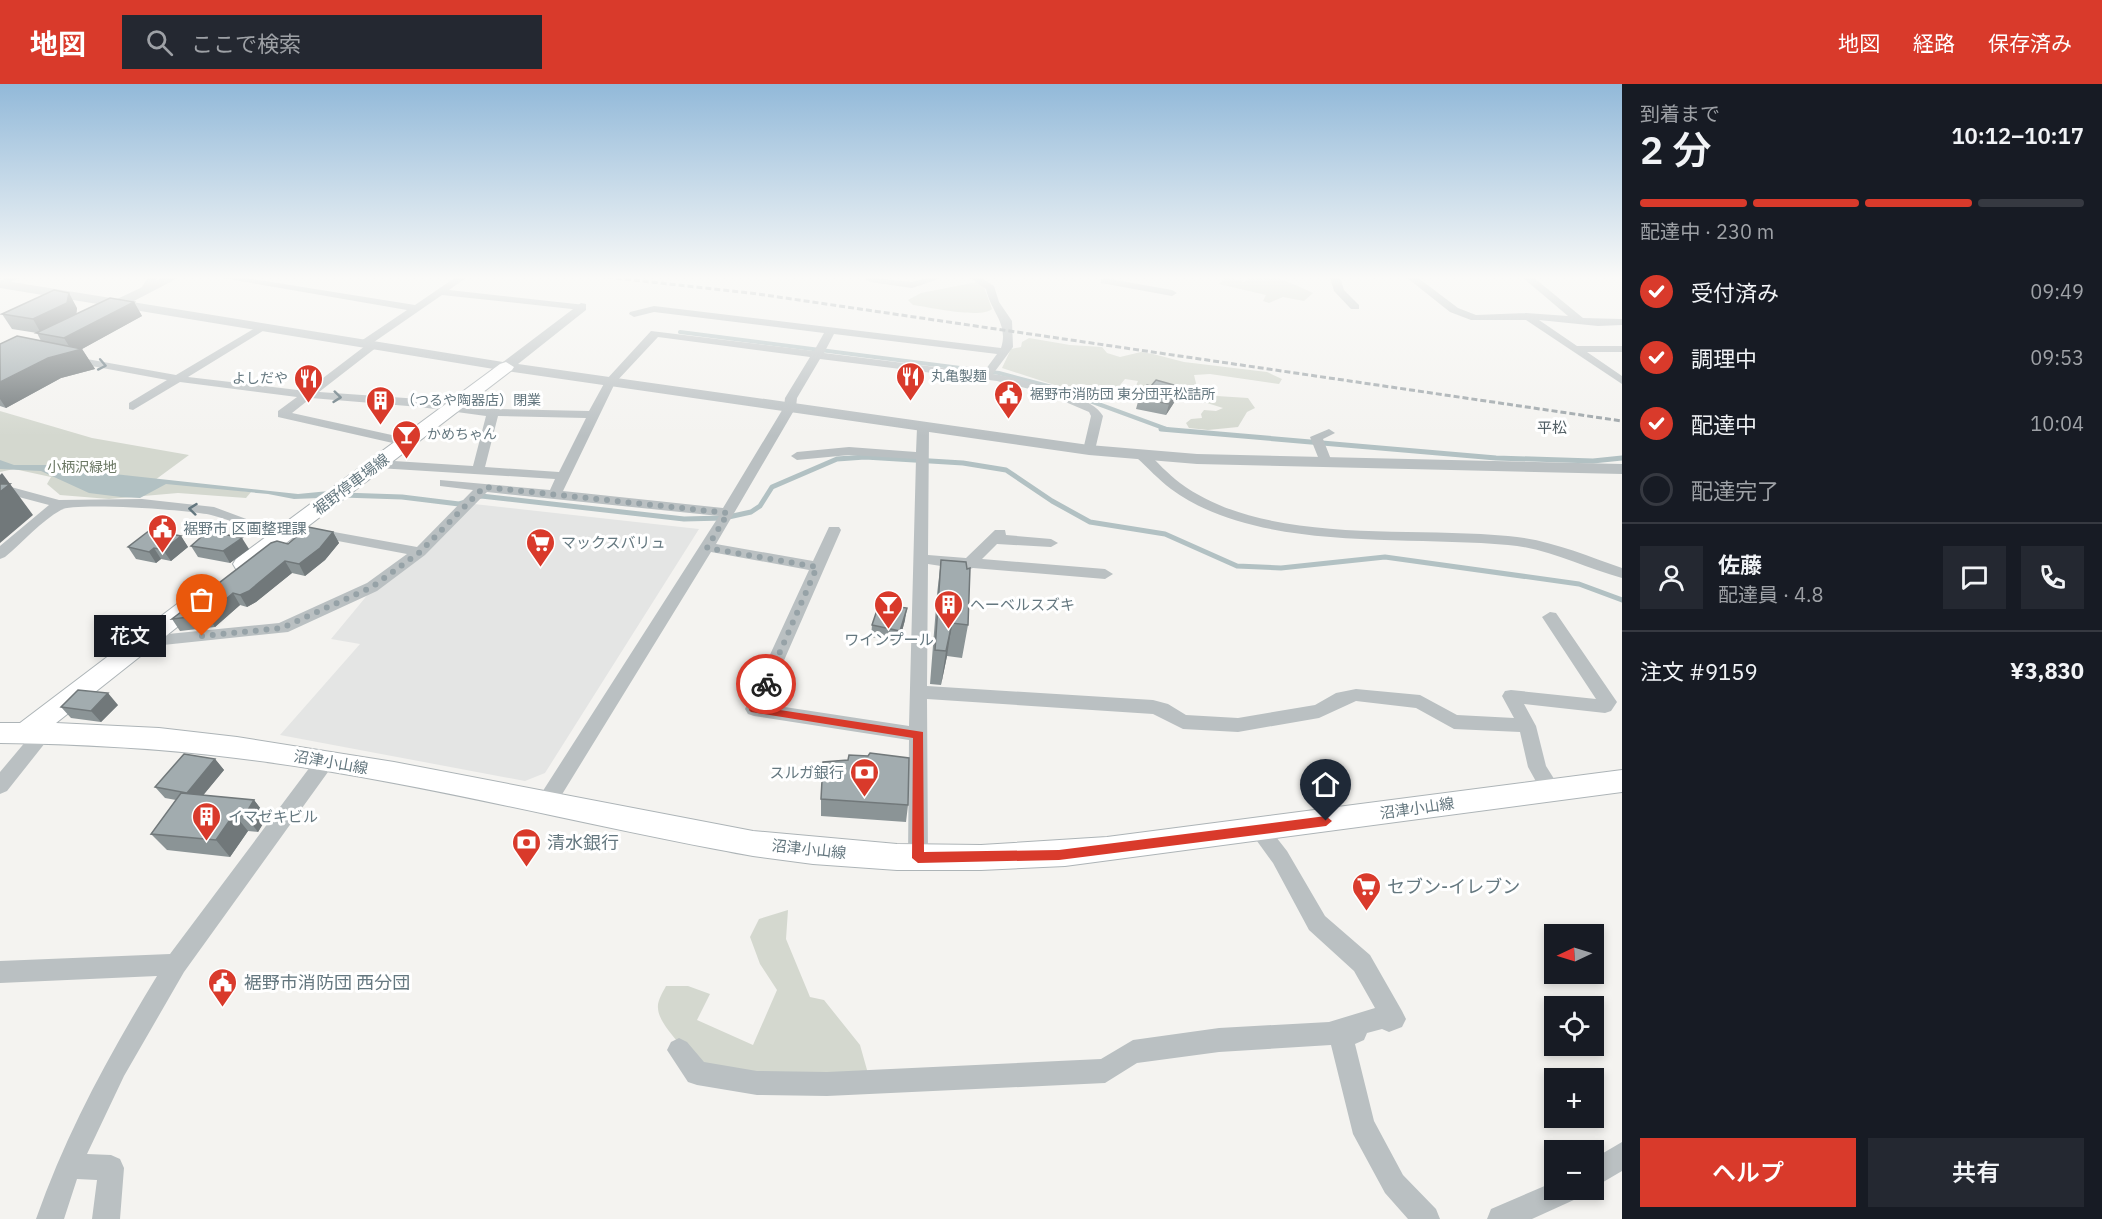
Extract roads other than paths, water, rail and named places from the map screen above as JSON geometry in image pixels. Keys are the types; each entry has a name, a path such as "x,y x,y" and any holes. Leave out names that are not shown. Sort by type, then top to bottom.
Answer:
{"main road":[{"name":"裾野停車場線","path":"23,733 290,528 506,367"},
{"name":"沼津小山線","path":"23,733 209,742 326,760 770,845 918,858 1059,855 1622,781"}],"street":[{"path":"133,406 257,330"},
{"path":"281,330 506,367 1089,450 1142,455 1321,450 1622,469"},
{"path":"388,330 282,414 406,442"},
{"path":"506,367 552,330"},
{"path":"701,336 706,330"},
{"path":"822,330 1004,352"},
{"path":"989,373 1008,348 1007,330"},
{"path":"1547,330 1622,381"},
{"path":"546,803 707,548 790,407 791,398 830,331"},
{"path":"555,495 610,382 655,333 701,336 989,373 1046,390 1094,410 1097,416 1089,450"},
{"path":"1575,349 1622,349"},
{"path":"53,356 213,385 471,412 491,410 593,415"},
{"path":"478,470 492,420 491,410"},
{"path":"918,858 918,692 923,428"},
{"path":"1321,450 1317,435 1329,433"},
{"path":"797,456 849,451 922,463"},
{"path":"1142,455 1154,471 1186,493 1225,512 1256,521 1287,528 1367,534 1511,540 1622,573"},
{"path":"378,464 563,476"},
{"path":"445,483 725,517"},
{"path":"144,641 282,628 372,587 420,552 484,487"},
{"path":"0,488 59,504 142,503 214,511 245,524 276,530 290,528 420,552"},
{"path":"0,554 59,504"},
{"path":"834,530 754,710 919,735"},
{"path":"968,565 997,536 1051,543"},
{"path":"707,548 817,567"},
{"path":"920,559 968,565 1105,574"},
{"path":"1550,617 1608,702 1605,706 1511,696 1527,726 1537,767 1551,790"},
{"path":"918,692 978,693 1001,697 1038,697 1153,707 1162,709 1183,722 1238,725 1319,711 1342,698 1356,695 1420,702 1454,722 1527,726"},
{"path":"0,786 23,733"},
{"path":"50,1219 68,1166 115,1067 176,964 326,760"},
{"path":"1259,830 1280,857 1317,923 1362,963 1394,1019 1341,1037 1362,1125 1394,1184 1426,1219"},
{"path":"0,972 176,964"},
{"path":"679,1050 697,1073 757,1083 827,1084 1105,1071 1133,1052 1219,1040 1329,1034 1391,1014"},
{"path":"1604,1167 1622,1155"},
{"path":"68,1166 111,1168 106,1219"},
{"path":"1501,1219 1544,1200"}],"waterway":[{"path":"680,332 999,373 1052,387 1168,430"},
{"path":"1161,429 1168,430"},
{"path":"1168,430 1496,458 1593,461 1622,458"},
{"path":"475,498 481,496 684,519 724,518 751,512 760,506 772,487 837,459 865,457 963,463 1006,470 1052,501 1090,522 1165,534 1237,566 1281,568 1385,557 1579,584 1622,600"},
{"path":"342,495 402,497 459,504 466,502"}],"railway":[{"path":"1003,330 1622,421"}],"place":[{"name":"丸亀製麺","path":"910,402"},
{"name":"よしだや","path":"309,404"},
{"name":"裾野市消防団 東分団平松詰所","path":"1009,420"},
{"name":"（つるや陶器店）閉業","path":"380,426"},
{"name":"かめちゃん","path":"406,460"},
{"name":"裾野市 区画整理課","path":"162,554"},
{"name":"マックスバリュ","path":"540,568"},
{"name":"ワインプール","path":"889,630"},
{"name":"ヘーベルスズキ","path":"949,630"},
{"name":"花文","path":"202,636"},
{"name":"スルガ銀行","path":"865,798"},
{"name":"イマゼキビル","path":"207,842"},
{"name":"清水銀行","path":"526,868"},
{"name":"セブン-イレブン","path":"1366,912"},
{"name":"裾野市消防団 西分団","path":"223,1008"}],"district":[{"name":"平松","path":"1552,427"}],"park label":[{"name":"小柄沢緑地","path":"82,467"}]}
